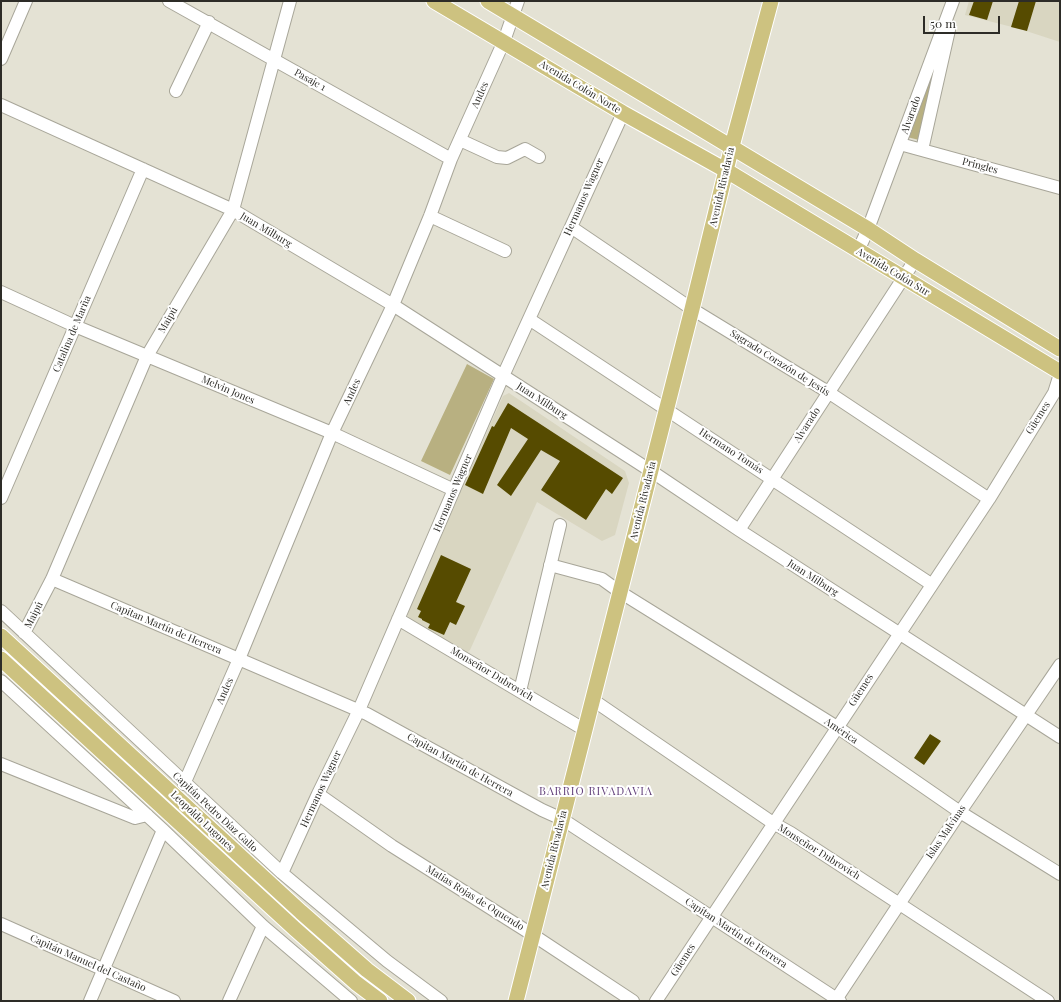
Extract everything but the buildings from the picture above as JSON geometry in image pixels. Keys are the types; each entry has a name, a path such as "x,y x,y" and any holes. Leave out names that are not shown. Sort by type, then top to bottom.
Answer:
{"main road":[{"name":"Avenida Colón Norte","path":"434,1 504,41 623,113 727,171"},
{"path":"488,1 516,8 732,146 1060,349"},
{"name":"Avenida Rivadavia","path":"516,1001 667,409 732,146 771,1"},
{"name":"Avenida Colón Sur","path":"727,171 1060,373"},
{"name":"Leopoldo Lugones","path":"1,636 301,912 367,970 408,1001"},
{"name":"Leopoldo Lugones","path":"1,659 295,929 356,983 380,1001"}],"street":[{"path":"1,59 26,1"},
{"name":"Pasaje 1","path":"168,1 209,22 451,159"},
{"name":"Maipú","path":"24,633 52,579 147,356 233,210 290,1"},
{"path":"922,150 952,18 952,2"},
{"name":"Alvarado","path":"858,251 868,229 952,2"},
{"name":"Andes","path":"184,784 239,660 332,433 393,305 430,216 451,159 504,41 516,8"},
{"path":"176,90 209,22"},
{"name":"Juan Milburg","path":"1,105 233,210 393,305 651,471 738,530 1060,737"},
{"name":"Hermanos Wagner","path":"282,873 359,710 503,376 623,113"},
{"path":"460,140 497,157 506,158 525,149 539,157"},
{"name":"Pringles","path":"900,144 1060,188"},
{"name":"Catalina de Marña","path":"1,498 143,170"},
{"path":"430,216 505,250"},
{"name":"Sagrado Corazón de Jesús","path":"571,227 692,309 828,392 989,498"},
{"name":"Alvarado","path":"738,530 915,260"},
{"name":"Melvin Jones","path":"1,292 75,326 332,433 454,490"},
{"name":"Hermano Tomás","path":"529,319 931,584"},
{"name":"Güemes","path":"656,1001 989,498 1054,393 1060,373"},
{"path":"520,691 560,525"},
{"path":"550,565 602,579 620,592"},
{"name":"Capitan Martín de Herrera","path":"52,579 359,710 542,810 562,819 837,1000"},
{"name":"América","path":"620,592 836,727 960,812 1060,874"},
{"name":"Capitán Pedro Díaz Gallo","path":"1,611 184,784 282,873 387,961 440,1001"},
{"name":"Monseñor Dubrovich","path":"398,619 585,730"},
{"name":"Islas Malvinas","path":"837,1000 960,812 1026,715 1056,677 1060,665"},
{"path":"2,686 147,815 263,926 351,1001"},
{"name":"Monseñor Dubrovich","path":"593,700 773,824 791,833 1048,1001"},
{"path":"1,764 136,818 147,815"},
{"name":"Matias Rojas de Oquendo","path":"318,794 392,846 533,935 633,1001"},
{"path":"90,1001 163,830"},
{"name":"Capitán Manuel del Castaño","path":"1,924 103,971 174,1001"},
{"path":"229,1001 263,926"}],"shaded area":[{"path":"969,1 1060,1 1060,42 1020,29 965,15"},
{"path":"941,48 919,140 907,137"},
{"path":"467,364 494,379 450,475 421,461"},
{"path":"509,393 625,471 629,483 615,535 602,541 537,502 470,650 466,653 409,620 407,612 503,396"}],"district":[{"name":"BARRIO RIVADAVIA","path":"596,792"}]}
